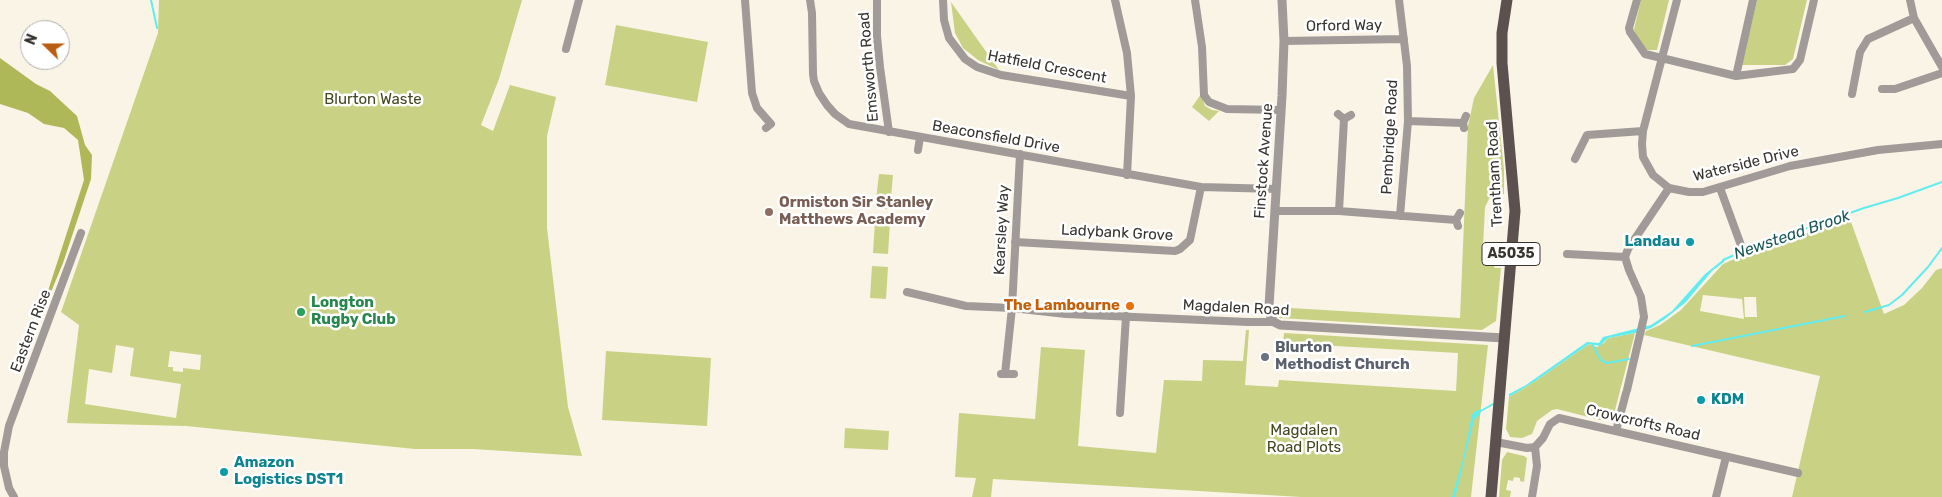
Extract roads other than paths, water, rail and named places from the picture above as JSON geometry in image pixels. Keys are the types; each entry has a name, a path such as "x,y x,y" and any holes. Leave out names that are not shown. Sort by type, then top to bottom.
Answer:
{"main road":[{"name":"Trentham Road","path":"1491,497 1515,211 1502,63 1503,25 1507,0"}],"street":[{"path":"566,49 579,0"},
{"path":"745,0 752,93 757,108 771,124 766,128"},
{"name":"Beaconsfield Drive","path":"810,0 813,74 819,93 836,114 849,124 1201,186 1276,189"},
{"name":"Emsworth Road","path":"877,0 877,36 889,132"},
{"name":"Hatfield Crescent","path":"944,0 944,20 949,38 965,59 977,67 1001,75 1131,96"},
{"path":"1115,0 1127,53 1131,96 1127,174"},
{"path":"1195,0 1202,48 1204,95 1209,102 1227,109 1280,110"},
{"name":"Finstock Avenue","path":"1274,322 1268,306 1284,41 1282,0"},
{"name":"Pembridge Road","path":"1399,0 1408,66 1408,121 1400,216"},
{"path":"1637,0 1630,32 1645,54 1736,76 1793,69 1800,60 1814,0"},
{"path":"1616,431 1642,329 1641,297 1625,257 1628,249 1669,188 1653,175 1643,157 1643,131 1677,0"},
{"path":"1736,76 1752,0"},
{"path":"1910,0 1914,18 1942,67"},
{"path":"1852,94 1860,52 1868,40 1914,18"},
{"name":"Orford Way","path":"1284,41 1404,39"},
{"path":"1882,89 1895,89 1942,72"},
{"path":"1339,211 1344,116"},
{"path":"1408,121 1464,122"},
{"path":"1575,159 1587,135 1643,131"},
{"path":"918,150 920,137"},
{"name":"Waterside Drive","path":"1669,188 1689,192 1703,192 1790,166 1878,150 1942,144"},
{"name":"Kearsley Way","path":"1007,374 1020,154"},
{"name":"Ladybank Grove","path":"1015,242 1175,251 1190,240 1201,186"},
{"path":"1720,188 1742,248"},
{"path":"1275,211 1339,211 1458,220"},
{"name":"Eastern Rise","path":"14,497 9,488 4,466 4,452 9,426 81,233"},
{"path":"1567,254 1625,257"},
{"name":"Magdalen Road","path":"907,292 966,306 1012,308 1066,314 1274,322 1283,325 1504,338"},
{"path":"1120,413 1126,316"},
{"name":"Crowcrofts Road","path":"1535,447 1543,438 1550,424 1559,418 1798,473"},
{"path":"1496,442 1527,448 1535,447 1537,466 1532,497"},
{"path":"1716,497 1726,456"}],"water":[{"path":"1725,258 1724,262 1712,271 1686,302 1665,319 1651,328 1608,338 1600,346 1589,344 1509,397 1509,394 1526,385 1587,342 1599,343 1603,337 1651,325 1672,311 1705,274"},
{"path":"1481,409 1480,414 1474,420 1455,497 1452,497 1463,459 1472,415"}],"waterway":[{"path":"151,0 157,28"},
{"name":"Newstead Brook","path":"1723,260 1748,249 1942,182"},
{"path":"1865,312 1889,305 1902,295 1928,267 1942,248"},
{"path":"1692,346 1845,316"},
{"path":"1592,344 1601,360 1607,363 1629,359"},
{"name":"Newstead Brook","path":"1479,412 1495,403"}],"place":[{"name":"Ormiston Sir Stanley Matthews Academy","path":"769,212"},
{"name":"Landau","path":"1690,242"},
{"name":"The Lambourne","path":"1130,306"},
{"name":"Longton Rugby Club","path":"301,312"},
{"name":"Blurton Methodist Church","path":"1265,357"},
{"name":"KDM","path":"1701,400"},
{"name":"Amazon Logistics DST1","path":"224,472"}],"park label":[{"name":"Blurton Waste","path":"373,100"},
{"name":"Magdalen Road Plots","path":"1304,440"}]}
